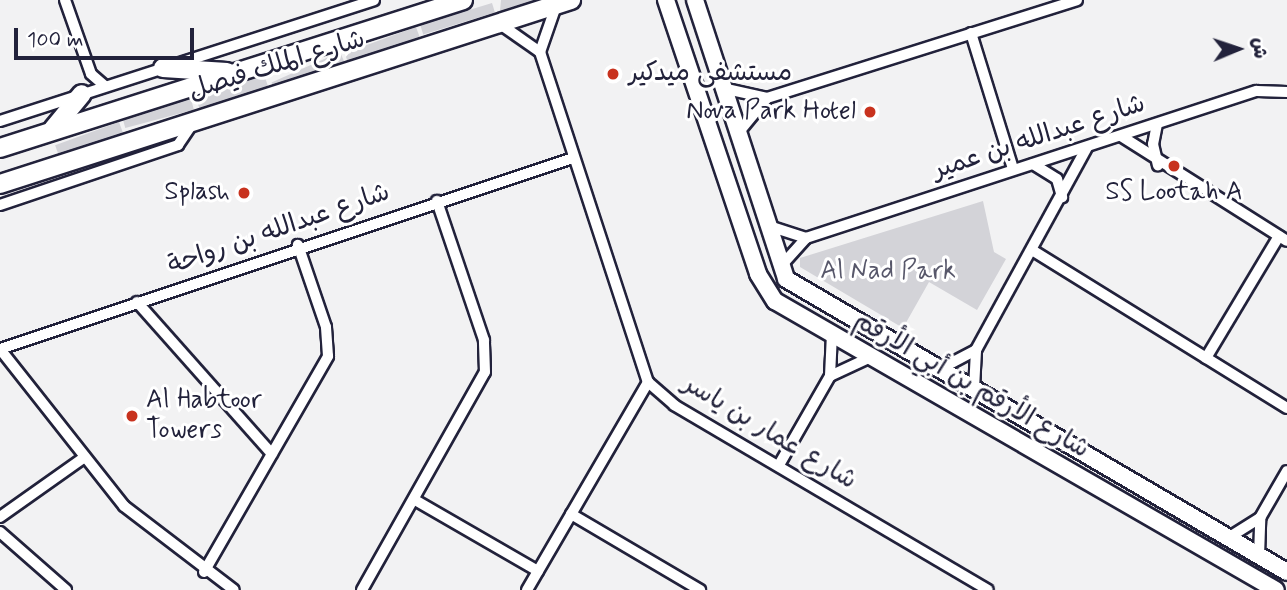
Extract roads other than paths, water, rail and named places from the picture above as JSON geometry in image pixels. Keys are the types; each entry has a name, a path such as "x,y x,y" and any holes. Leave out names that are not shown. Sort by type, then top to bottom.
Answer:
{"main road":[{"name":"شارع الملك فيصل","path":"0,148 463,0"},
{"name":"شارع الملك فيصل","path":"0,184 564,2"},
{"path":"163,68 237,73"},
{"path":"52,130 82,94"}],"street":[{"path":"65,0 91,74 105,86"},
{"name":"شارع الأرقم بن أبي الأرقم","path":"666,0 681,34 762,284 775,302 1276,590"},
{"name":"شارع الأرقم بن أبي الأرقم","path":"695,0 780,270 794,287 1287,572"},
{"path":"681,34 683,22 690,23 707,71 722,88 767,98 1077,0"},
{"name":"شارع الملك فيصل","path":"0,121 369,1"},
{"path":"500,24 540,52 564,2"},
{"path":"971,33 1013,169"},
{"name":"شارع عمار بن ياسر","path":"540,52 648,382 674,405 988,590"},
{"name":"شارع عبدالله بن عمير","path":"806,238 1258,90 1287,92"},
{"path":"737,135 767,98"},
{"path":"0,205 178,145 195,119"},
{"path":"1157,124 1153,144 1158,165"},
{"path":"1121,136 1158,165 1283,238 1206,358"},
{"path":"716,141 730,153 748,209 806,238 780,270"},
{"path":"974,389 976,350 1087,147"},
{"name":"شارع عبدالله بن رواحة","path":"0,349 298,245 573,158"},
{"path":"1033,164 1056,178 1062,197"},
{"path":"362,590 481,386 486,358 437,201"},
{"path":"204,572 328,356 326,327 298,245"},
{"path":"1032,250 1287,408"},
{"path":"137,302 272,454"},
{"path":"779,466 830,376 832,333"},
{"path":"0,349 82,459 147,527 204,572 234,590"},
{"path":"940,369 976,350"},
{"path":"830,376 872,357"},
{"path":"527,590 648,382"},
{"path":"0,517 82,459"},
{"path":"1228,538 1260,517 1287,471"},
{"path":"415,500 538,570"},
{"path":"571,514 699,590"},
{"path":"1259,556 1260,517"},
{"path":"0,532 66,590"}],"place":[{"name":"مستشفى ميدكير","path":"613,74"},
{"name":"Nova Park Hotel","path":"870,112"},
{"name":"SS Lootah A","path":"1174,166"},
{"name":"Splash","path":"244,193"},
{"name":"Al Habtoor Towers","path":"132,416"}],"park label":[{"name":"Al Nad Park","path":"888,272"}]}
